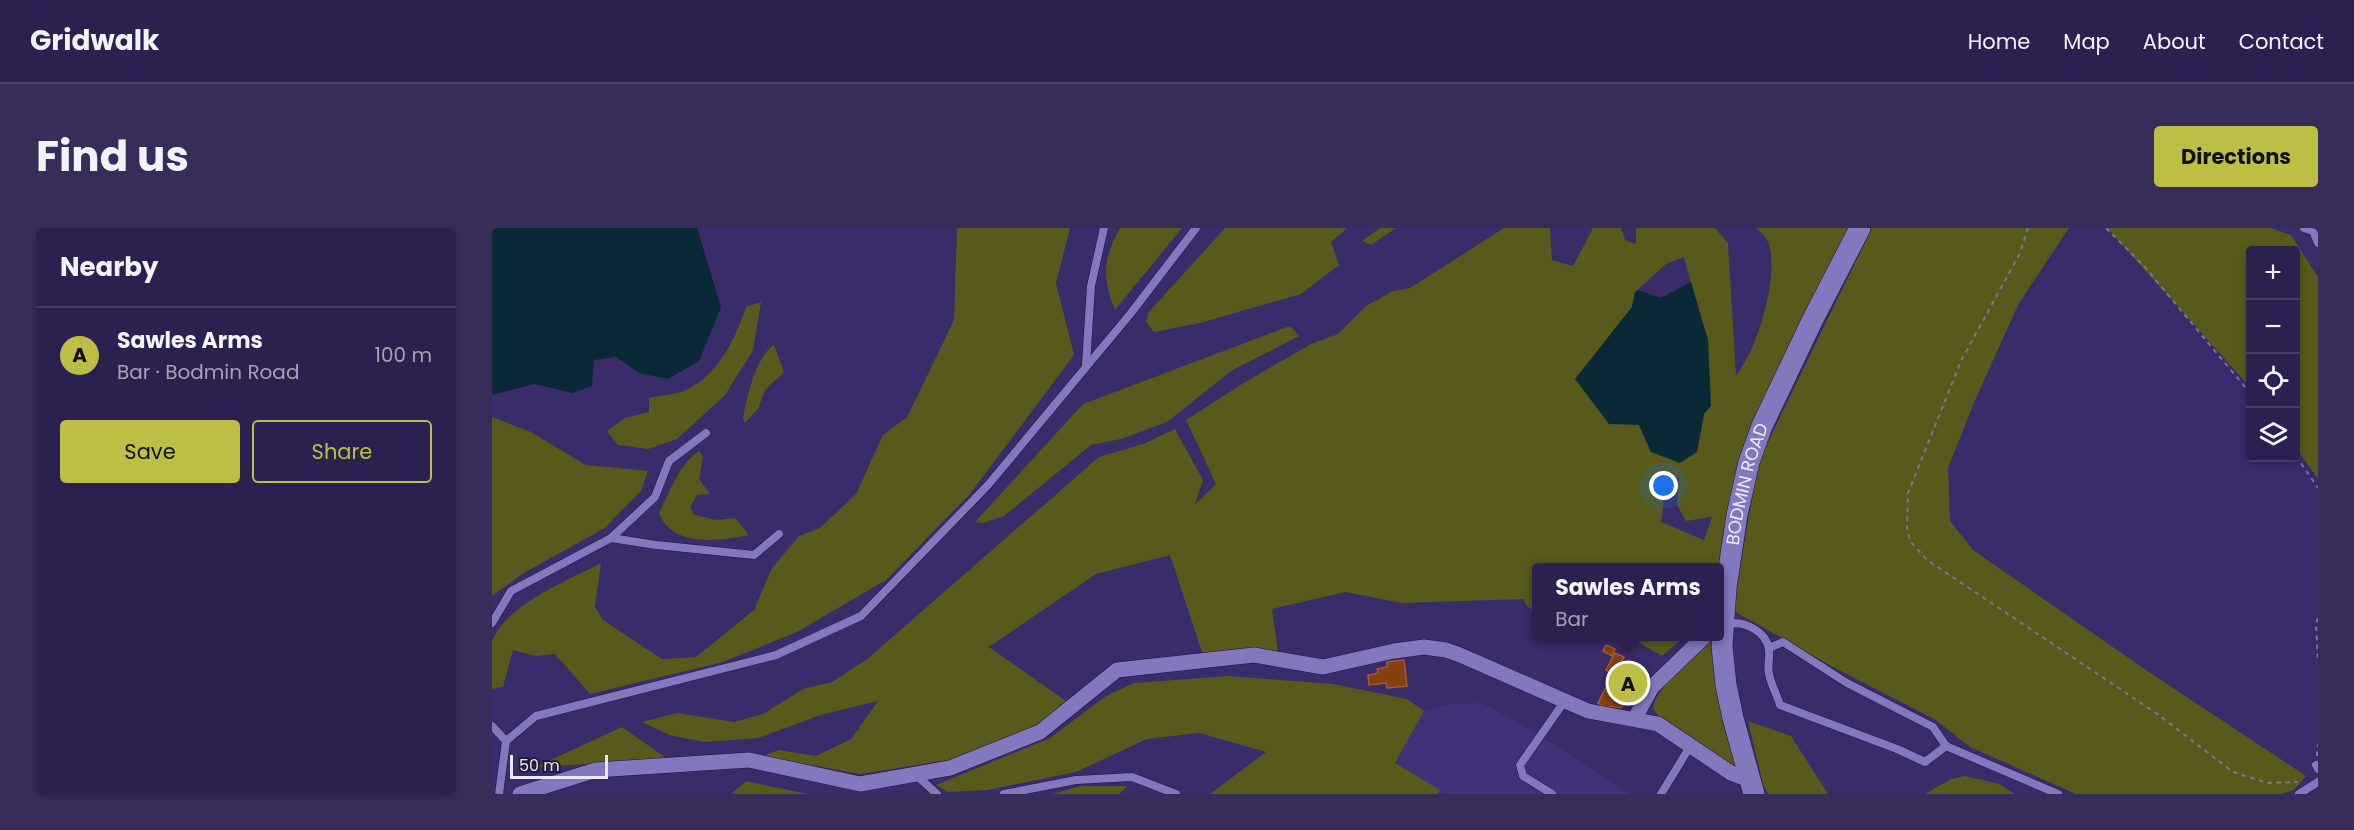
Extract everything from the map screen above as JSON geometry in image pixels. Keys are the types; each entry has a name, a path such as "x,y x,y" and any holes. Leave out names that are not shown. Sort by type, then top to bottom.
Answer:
{"main road":[{"name":"BODMIN ROAD","path":"1724,586 1737,515 1755,443 1813,319 1860,228"},
{"name":"BODMIN ROAD","path":"1718,641 1726,685 1752,787"}],"street":[{"path":"1635,718 1652,687 1704,641"},
{"path":"520,794 596,770 749,760 860,784 950,768 1040,732 1117,670 1254,655 1323,668 1394,651 1435,648 1460,655 1564,702 1601,714 1635,718 1658,724 1752,787"}],"lane":[{"path":"1086,366 1091,286 1104,228"},
{"path":"500,794 506,741 536,716 776,655 861,616 988,485 1131,313 1196,228"},
{"path":"2304,228 2313,231 2318,243"},
{"path":"492,623 512,591 611,538 655,497 669,461 706,433"},
{"path":"611,538 754,555 778,534"},
{"path":"1724,626 1732,623 1745,624 1761,636 1769,648 1768,673 1780,705 1898,748 1925,762 1946,746"},
{"path":"1769,648 1783,642 1846,682 1933,727 1946,746 2058,794"},
{"path":"1552,794 1523,776 1520,765 1564,702"},
{"path":"492,726 506,741"},
{"path":"1661,794 1691,745"},
{"path":"915,774 937,794"},
{"path":"1004,794 1076,780 1132,777 1176,794"},
{"path":"2299,794 2318,782"}],"path":[{"path":"2028,228 2020,253 1961,361 1908,493 1907,528 1910,541 1927,560 2156,713 2233,772 2268,783 2302,782"},
{"path":"2106,228 2144,266 2246,388"},
{"path":"2299,462 2318,488"},
{"path":"2318,618 2316,632 2318,662"}],"shaded area":[{"path":"957,228 1070,228 1056,283 1074,355 970,494 886,580 797,632 723,662 590,694 555,654 535,656 513,650 503,687 492,689 492,641 500,628 524,605 539,595 601,563 595,607 603,620 662,659 696,657 754,610 772,568 799,536 820,528 856,494 883,435 907,417 954,320"},
{"path":"1120,228 1182,228 1115,310 1108,288 1106,268 1110,249"},
{"path":"1225,228 1347,228 1331,242 1339,265 1301,294 1200,323 1154,332 1146,322 1148,313"},
{"path":"1380,228 1396,228 1371,245 1362,241"},
{"path":"1504,228 1550,228 1552,260 1573,266 1593,228 1621,228 1625,240 1636,244 1636,228 1715,228 1728,243 1736,375 1752,348 1770,288 1770,251 1765,237 1756,228 1852,228 1799,330 1720,563 1532,563 1532,610 1526,605 1524,599 1402,603 1345,592 1272,609 1278,652 1202,652 1170,555 1096,574 989,647 1066,701 1035,727 948,760 860,774 762,756 779,750 816,756 851,739 878,701 821,715 758,738 704,742 669,735 642,722 677,713 734,722 763,714 803,689 832,682 866,660 1099,457 1143,444 1175,429 1203,480 1195,504 1216,484 1186,420 1311,344 1338,334 1366,306 1393,291 1410,288","holes":["1684,257 1696,303 1704,414 1697,451 1651,452 1639,425 1575,380 1632,307 1635,292 1666,264","1679,477 1677,505 1686,521 1712,517 1704,540 1661,522 1666,485"]},
{"path":"1872,228 2069,228 2018,305 1976,398 1948,468 1950,521 1973,550 2146,670 2306,776 2294,790 2281,794 2076,794 1970,747 1936,720 1833,667 1732,610 1759,460"},
{"path":"2107,228 2271,228 2291,235 2298,246 2246,246 2246,383"},
{"path":"2300,249 2318,277 2318,479 2300,454"},
{"path":"761,302 753,350 725,395 677,439 648,449 618,445 607,431 625,418 649,412 649,398 682,392 708,375 731,343 746,307"},
{"path":"1290,326 1299,336 1231,371 1167,422 1121,439 1091,445 1004,516 983,523 975,522 1083,404"},
{"path":"774,345 784,372 765,390 758,409 745,423 744,411 757,368 762,358"},
{"path":"492,417 531,432 586,465 648,471 641,491 605,528 522,574 492,596"},
{"path":"699,451 703,457 699,479 710,494 697,495 690,507 695,515 716,520 735,518 749,535 725,539 698,539 674,532 665,524 659,513 680,471"},
{"path":"1636,641 1680,641 1662,656"},
{"path":"1711,642 1714,643 1738,777 1669,730 1653,709 1667,682 1686,662"},
{"path":"1228,676 1333,684 1407,699 1424,711 1395,763 1440,790 1438,794 1210,794 1266,752 1199,733 1147,739 1076,772 988,790 948,792 936,785 1050,738 1106,696 1134,683"},
{"path":"1482,703 1530,729 1631,794 1443,794 1395,763 1424,711 1452,704"},
{"path":"1748,721 1791,736 1828,794 1768,794 1763,784"},
{"path":"622,727 666,758 533,768"},
{"path":"1965,776 1999,784 2015,794 1925,794 1951,779"},
{"path":"746,781 807,794 731,794"},
{"path":"1081,786 1127,786 1119,794 1052,794"}],"water":[{"path":"492,228 697,228 721,307 699,361 668,379 639,373 616,357 594,360 592,386 573,393 534,384 492,395"},
{"path":"1691,282 1708,340 1711,406 1704,414 1697,452 1680,463 1651,452 1639,425 1609,424 1575,379 1632,307 1635,292 1638,290 1661,298"}],"building":[{"path":"1606,645 1615,649 1612,656 1603,651"},
{"path":"1615,653 1624,657 1619,666 1638,676 1621,708 1611,706 1609,710 1598,703 1613,674 1606,670"},
{"path":"1404,660 1407,686 1387,688 1386,683 1369,685 1368,675 1378,673 1377,669 1387,667 1387,662"},
{"path":"1629,665 1641,671 1638,676 1626,670"}],"place":[{"name":"Sawles Arms","path":"1628,683"}]}
